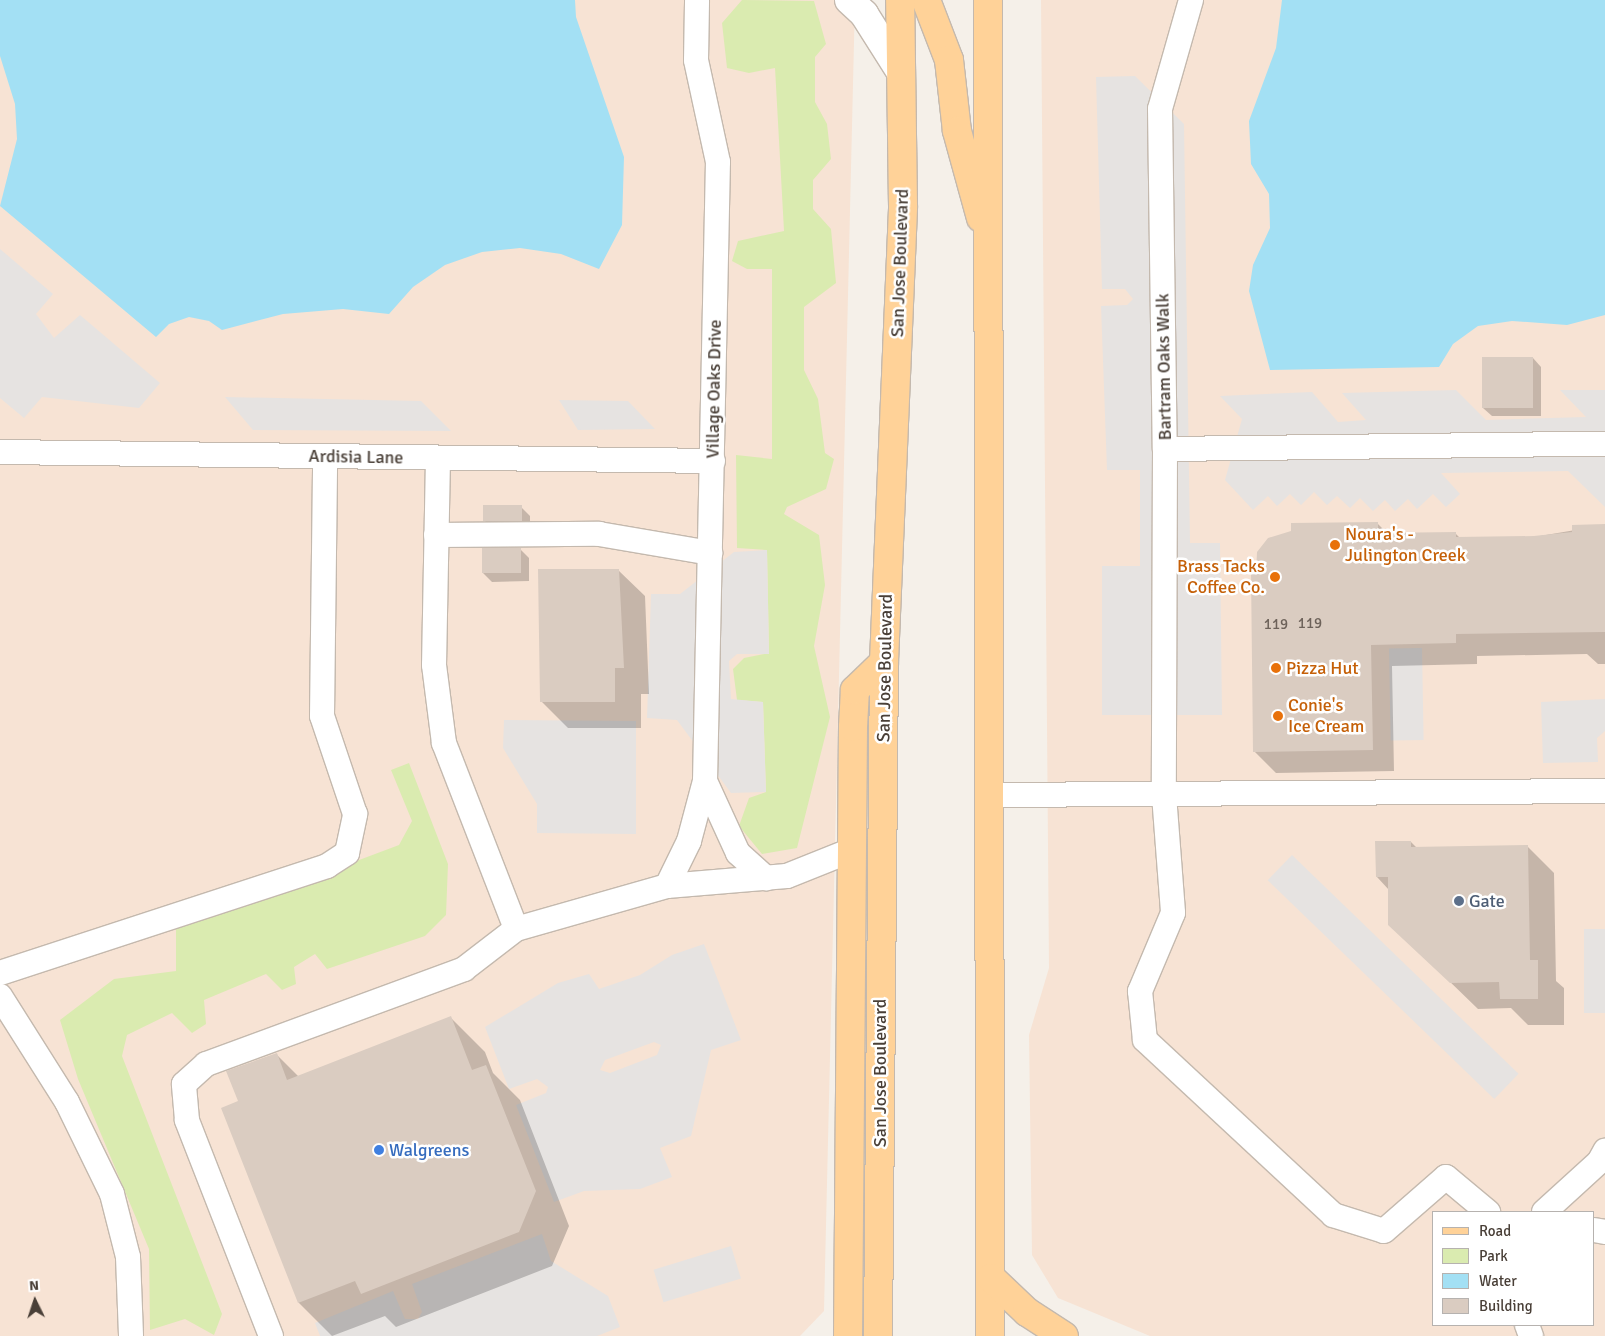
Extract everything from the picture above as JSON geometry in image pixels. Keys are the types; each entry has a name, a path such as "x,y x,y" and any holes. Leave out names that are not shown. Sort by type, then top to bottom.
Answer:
{"main road":[{"name":"San Jose Boulevard","path":"878,1336 884,662 903,206 900,0"},
{"path":"926,0 948,60 957,131 992,256"},
{"path":"988,0 992,256 990,1336"},
{"path":"848,1336 855,690 884,662"},
{"path":"991,1278 1026,1312 1064,1336"}],"street":[{"path":"849,0 864,14 900,71"}],"lane":[{"name":"Village Oaks Drive","path":"697,0 696,60 718,162 705,781"},
{"name":"Bartram Oaks Walk","path":"1188,0 1160,109 1165,449 1605,444"},
{"path":"1165,449 1164,796 1173,913 1140,991 1145,1040 1333,1215 1384,1231 1446,1177 1487,1211"},
{"name":"Ardisia Lane","path":"0,452 713,461"},
{"path":"0,972 327,866 347,853 355,814 322,716 325,457"},
{"path":"438,458 434,665 444,743 516,929"},
{"path":"436,535 599,534 710,553"},
{"path":"668,886 689,841 705,781"},
{"path":"705,781 738,853 766,878"},
{"path":"991,794 1164,796 1605,791"},
{"path":"270,1336 188,1120 184,1084 206,1064 464,969 516,929 668,886 787,876 852,850"},
{"path":"0,996 68,1102 112,1194 128,1257 130,1336"},
{"path":"1545,1211 1600,1162 1605,1151"}],"shaded area":[{"path":"0,0 855,0 824,1311 800,1336 0,1336"},
{"path":"1041,0 1605,0 1605,1336 1150,1336 1058,1298 1032,1255 1029,1035 1049,968"},
{"path":"1135,76 1184,124 1190,543 1220,543 1222,715 1102,715 1102,566 1140,566 1140,470 1107,470 1101,306 1127,305 1133,299 1125,289 1102,289 1096,77"},
{"path":"0,249 53,294 36,314 54,338 80,315 160,383 139,408 42,397 24,418 0,398"},
{"path":"1456,390 1486,420 1586,417 1560,390 1605,390 1605,507 1568,471 1441,473 1460,494 1446,507 1433,494 1417,509 1408,499 1395,511 1385,500 1373,511 1360,498 1350,508 1337,496 1327,505 1314,492 1301,505 1290,494 1277,506 1268,496 1253,510 1225,480 1242,419 1220,396 1312,392 1338,422 1366,420 1342,393"},
{"path":"225,397 421,401 451,431 253,430"},
{"path":"559,400 628,401 655,429 578,430"},
{"path":"767,550 769,654 737,654 729,661 731,699 763,702 766,792 731,793 677,720 647,718 651,594 680,594 734,552"},
{"path":"1422,648 1424,740 1391,741 1389,649"},
{"path":"1605,699 1605,731 1597,738 1598,762 1543,763 1541,702"},
{"path":"504,720 636,721 636,834 537,833 537,804 503,748"},
{"path":"1292,855 1519,1074 1494,1099 1268,880"},
{"path":"1584,929 1605,929 1605,1013 1584,1013"},
{"path":"704,944 741,1040 711,1050 691,1136 660,1148 672,1177 640,1189 584,1191 554,1202 516,1105 546,1093 548,1087 537,1079 509,1089 485,1027 558,983 589,974 599,989 640,975 672,955","holes":["654,1042 661,1045 657,1055 610,1073 600,1070 605,1060"]},
{"path":"542,1234 551,1261 608,1296 620,1327 597,1336 320,1336 315,1323 393,1291 405,1319 418,1319 422,1312 412,1284"},
{"path":"731,1246 741,1279 663,1302 654,1270"}],"green space":[{"path":"742,0 814,1 826,44 815,57 815,102 827,124 831,159 813,180 813,209 831,229 836,283 804,307 804,370 818,399 825,453 834,459 826,489 787,507 784,514 819,535 825,585 814,646 830,717 797,848 762,854 739,826 749,798 766,792 763,702 737,700 733,669 744,658 769,653 767,550 737,548 736,455 772,459 772,269 747,269 732,261 738,241 784,231 775,68 749,73 727,68 722,23"},
{"path":"409,763 448,864 446,915 425,936 327,969 315,954 294,967 296,984 282,990 266,974 204,1000 206,1024 192,1033 172,1013 127,1035 122,1056 222,1314 214,1335 185,1319 150,1330 149,1249 78,1079 60,1020 114,979 176,971 176,929 399,845 412,821 391,770"}],"water":[{"path":"0,0 575,0 576,17 624,157 622,225 599,269 561,254 520,248 482,252 445,265 413,287 389,314 343,309 283,314 222,330 209,321 189,317 169,324 156,337 0,206 17,139 15,104 0,56"},
{"path":"1282,0 1605,0 1605,315 1567,325 1512,321 1478,326 1453,344 1439,367 1270,370 1249,291 1253,265 1270,228 1269,194 1251,164 1249,121 1276,48"}],"building":[{"path":"1482,357 1533,357 1533,408 1482,408"},
{"path":"483,505 522,505 522,521 483,521"},
{"path":"1378,522 1378,533 1456,532 1456,537 1534,536 1572,532 1572,525 1605,524 1605,632 1456,634 1456,643 1371,645 1373,750 1253,752 1251,573 1256,573 1257,552 1268,538 1291,531 1291,523"},
{"path":"482,548 521,548 521,573 482,573"},
{"path":"538,569 619,569 624,668 615,668 615,702 540,702"},
{"name":"Gate","path":"1375,841 1411,841 1411,847 1528,845 1530,960 1538,960 1538,999 1500,999 1499,982 1450,983 1388,925 1388,877 1376,877"},
{"name":"Walgreens","path":"451,1016 472,1070 486,1065 536,1191 519,1232 361,1294 355,1281 298,1303 221,1108 238,1101 226,1071 277,1053 287,1080"}],"place":[{"name":"Noura's - Julington Creek","path":"1335,545"},
{"name":"Brass Tacks Coffee Co.","path":"1275,577"},
{"name":"Pizza Hut","path":"1276,668"},
{"name":"Conie's Ice Cream","path":"1278,716"},
{"name":"Gate","path":"1459,901"},
{"name":"Walgreens","path":"379,1150"}]}
